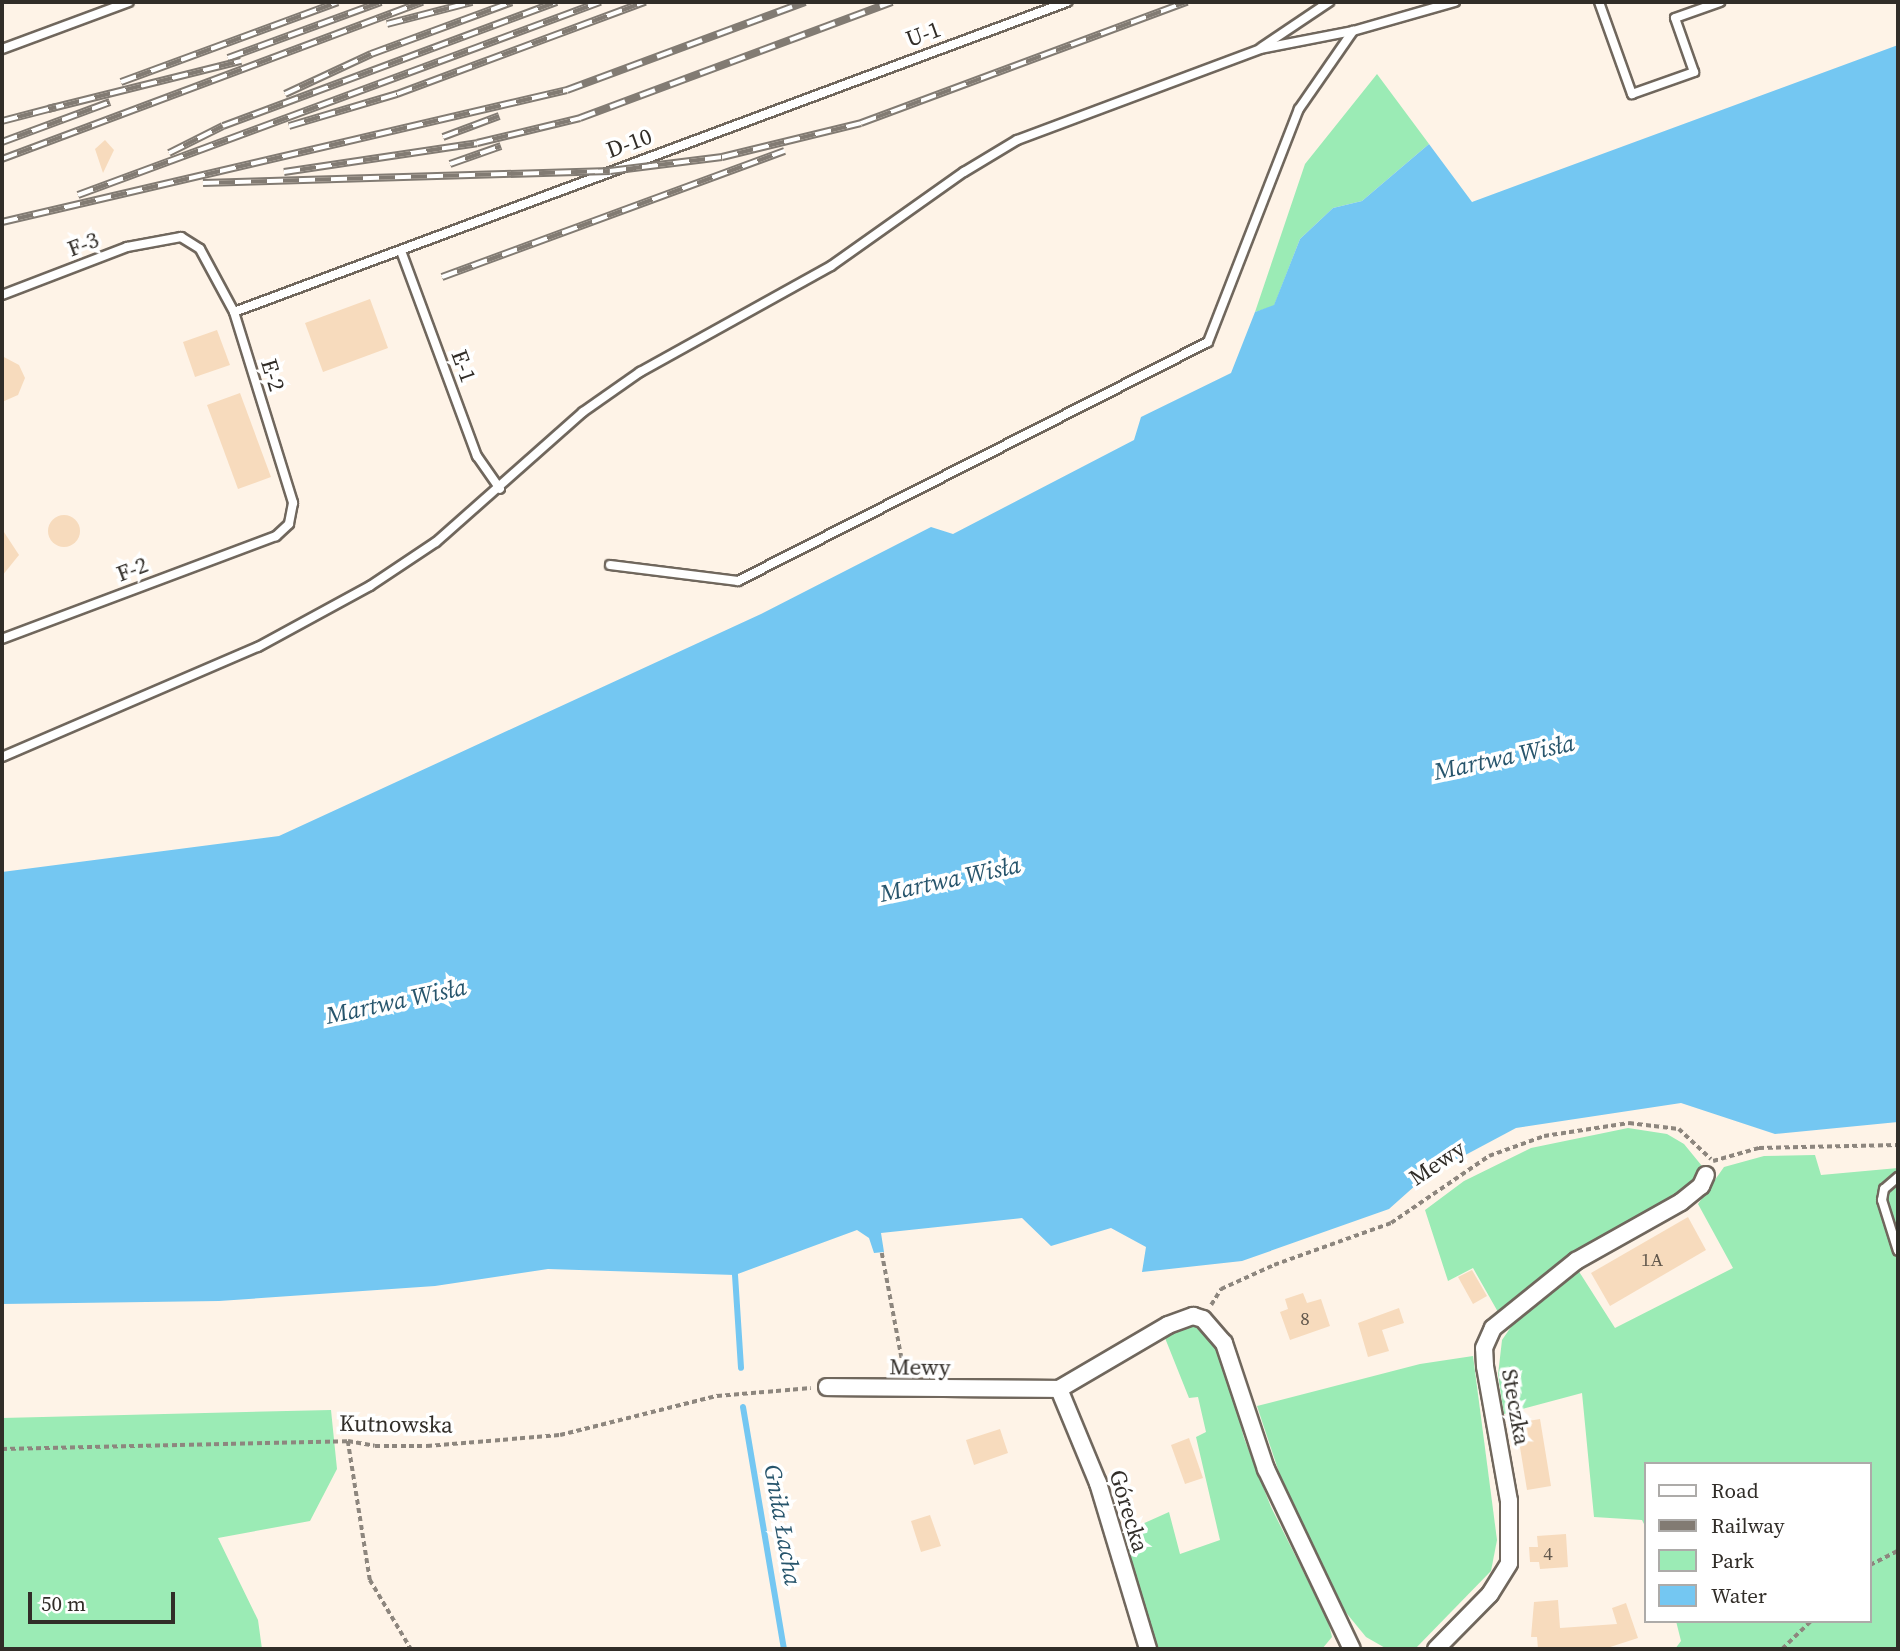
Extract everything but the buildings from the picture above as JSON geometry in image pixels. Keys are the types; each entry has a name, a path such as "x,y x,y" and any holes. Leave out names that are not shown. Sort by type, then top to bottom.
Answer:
{"street":[{"name":"Steczka","path":"1436,1649 1490,1594 1509,1563 1509,1501 1484,1348 1493,1328 1576,1261 1681,1202 1701,1186 1709,1168"},
{"path":"1059,1389 1167,1325 1193,1316 1203,1318 1224,1343 1266,1469 1352,1649"},
{"name":"Mewy","path":"827,1387 907,1390 1059,1389"},
{"name":"Górecka","path":"1059,1389 1098,1483 1148,1649"}],"lane":[{"path":"2,49 129,2"},
{"name":"U-1","path":"872,74 1067,2"},
{"path":"1259,49 1329,2"},
{"path":"2,757 304,624 436,542 500,489 583,412 640,372 831,266 964,172 1017,141 1259,49 1353,31 1455,2"},
{"path":"1599,2 1632,94 1694,72 1675,18 1720,2"},
{"path":"610,565 738,581 1208,342 1299,109 1353,31"},
{"name":"D-10","path":"234,312 872,74"},
{"name":"F-3","path":"2,295 127,247 181,237"},
{"name":"E-2","path":"181,237 200,249 234,312 293,503 289,524 276,536"},
{"name":"E-1","path":"401,251 477,456 500,489"},
{"name":"F-2","path":"2,639 276,536"},
{"path":"1898,1178 1884,1189 1882,1200 1898,1251"}],"path":[{"name":"Mewy","path":"1203,1318 1221,1289 1274,1265 1391,1223 1480,1161 1544,1136 1629,1123 1679,1129 1709,1168"},
{"path":"1709,1168 1759,1147 1898,1145"},
{"path":"882,1253 907,1390"},
{"name":"Kutnowska","path":"2,1449 348,1441 375,1447 427,1446 559,1435 717,1396 827,1387"},
{"path":"348,1441 370,1580 411,1649"},
{"path":"1872,1564 1898,1552"},
{"path":"1782,1649 1809,1623"}],"green space":[{"path":"1377,74 1429,144 1362,201 1333,208 1300,239 1274,306 1255,312 1305,164"},
{"path":"1628,1128 1667,1134 1684,1144 1702,1166 1691,1191 1568,1256 1498,1312 1473,1268 1448,1281 1425,1210 1464,1181 1531,1148"},
{"path":"1815,1155 1821,1175 1898,1168 1898,1649 1675,1649 1681,1641 1676,1623 1872,1623 1872,1462 1644,1462 1644,1524 1642,1520 1594,1517 1582,1393 1504,1414 1498,1375 1502,1340 1524,1308 1578,1270 1615,1328 1733,1268 1698,1204 1724,1167 1764,1156"},
{"path":"1191,1325 1209,1333 1223,1358 1244,1438 1271,1507 1328,1621 1332,1637 1322,1649 1156,1649 1144,1621 1122,1533 1169,1512 1180,1554 1220,1540 1196,1437 1206,1432 1198,1397 1189,1398 1165,1338"},
{"path":"1473,1356 1497,1540 1491,1571 1415,1649 1387,1649 1366,1637 1339,1604 1295,1521 1257,1406 1420,1364"},
{"path":"331,1410 337,1469 310,1521 218,1538 258,1620 262,1649 2,1649 2,1418"}],"water":[{"name":"Martwa Wisła","path":"1898,45 1898,1122 1775,1134 1681,1103 1516,1128 1426,1176 1389,1209 1242,1261 1142,1272 1146,1247 1111,1228 1051,1246 1022,1218 881,1233 884,1252 874,1253 869,1238 857,1230 735,1275 548,1269 435,1286 219,1301 2,1304 2,872 279,836 761,614 931,527 953,534 1134,440 1141,417 1231,373 1255,312 1274,305 1300,239 1333,208 1362,201 1429,144 1472,202"}],"waterway":[{"name":"Gniła Łacha","path":"735,1275 741,1368"},
{"name":"Gniła Łacha","path":"743,1407 784,1649"}],"railway":[{"path":"121,82 338,2"},
{"path":"228,58 381,2"},
{"path":"2,159 423,2"},
{"path":"387,24 472,2"},
{"path":"285,94 371,54 512,2"},
{"path":"169,153 223,126 557,2"},
{"path":"78,195 600,2"},
{"path":"289,126 397,94 645,2"},
{"path":"2,222 567,90 805,2"},
{"path":"284,172 477,143 580,118 892,2"},
{"path":"203,183 610,171 722,157 861,123 1187,2"},
{"path":"48,109 241,61"},
{"path":"2,142 110,102"},
{"path":"2,121 56,107"},
{"path":"443,137 499,116"},
{"path":"450,164 501,146"},
{"path":"442,277 785,151"}]}
